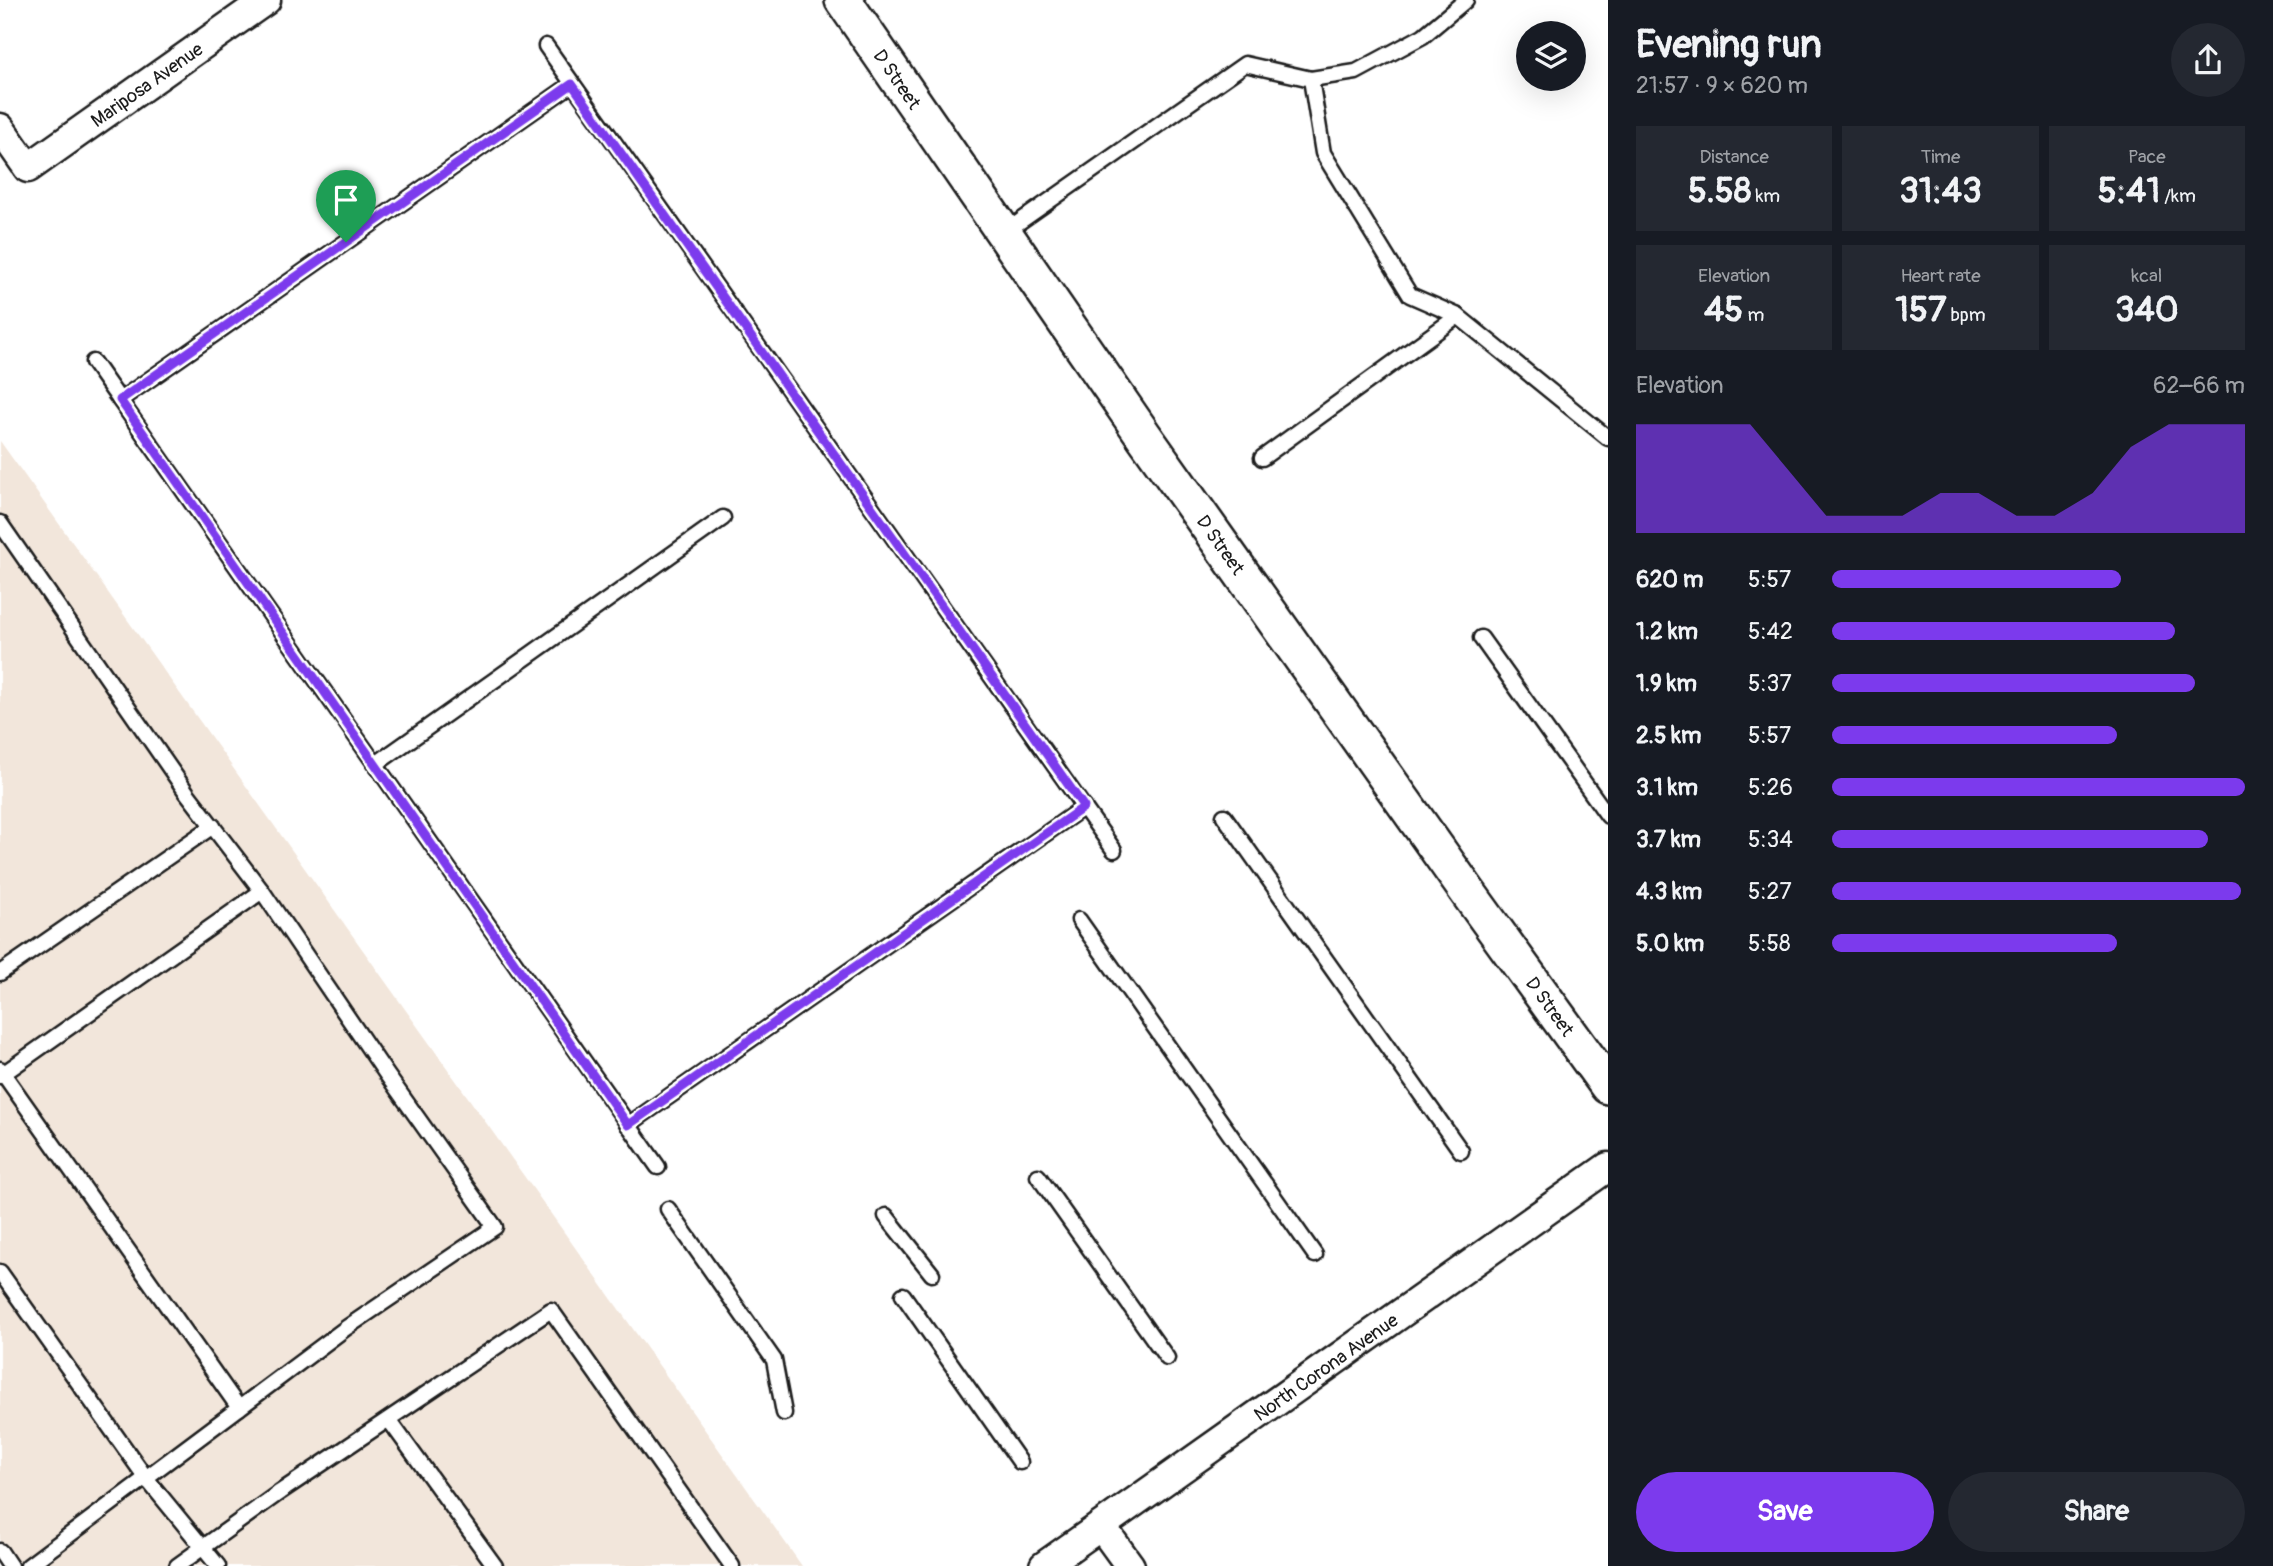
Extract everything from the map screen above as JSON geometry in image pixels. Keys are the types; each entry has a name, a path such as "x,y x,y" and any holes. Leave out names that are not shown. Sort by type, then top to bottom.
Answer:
{"street":[{"name":"Mariposa Avenue","path":"0,128 28,167 266,0"},
{"name":"D Street","path":"842,0 1160,458 1608,1086"},
{"name":"North Corona Avenue","path":"1044,1566 1608,1167"},
{"path":"1101,1526 1130,1566"}],"lane":[{"path":"1005,232 1245,64 1311,79 1356,72 1423,36 1466,0"},
{"path":"546,46 1114,849"},
{"path":"1311,79 1324,153 1410,295 1458,316 1608,438"},
{"path":"120,400 572,84"},
{"path":"1262,458 1458,316"},
{"path":"93,362 657,1167"},
{"path":"376,764 723,518"},
{"path":"0,523 213,826 262,891 387,1075 495,1227 346,1328 27,1566"},
{"path":"1480,638 1608,816"},
{"path":"628,1125 1084,807"},
{"path":"1224,816 1461,1151"},
{"path":"0,973 213,826"},
{"path":"239,1408 1,1073 262,891"},
{"path":"1079,920 1315,1255"},
{"path":"1038,1176 1167,1358"},
{"path":"668,1209 774,1360 784,1413"},
{"path":"886,1216 932,1274"},
{"path":"0,1272 146,1478 218,1566"},
{"path":"903,1295 1020,1462"},
{"path":"177,1566 551,1310 733,1566"},
{"path":"389,1420 495,1566"},
{"path":"0,1551 10,1566"}],"shaded area":[{"path":"0,441 802,1566 0,1566"}],"route":[{"path":"572,84 1084,807 628,1125 120,400 346,242 572,84"}]}
